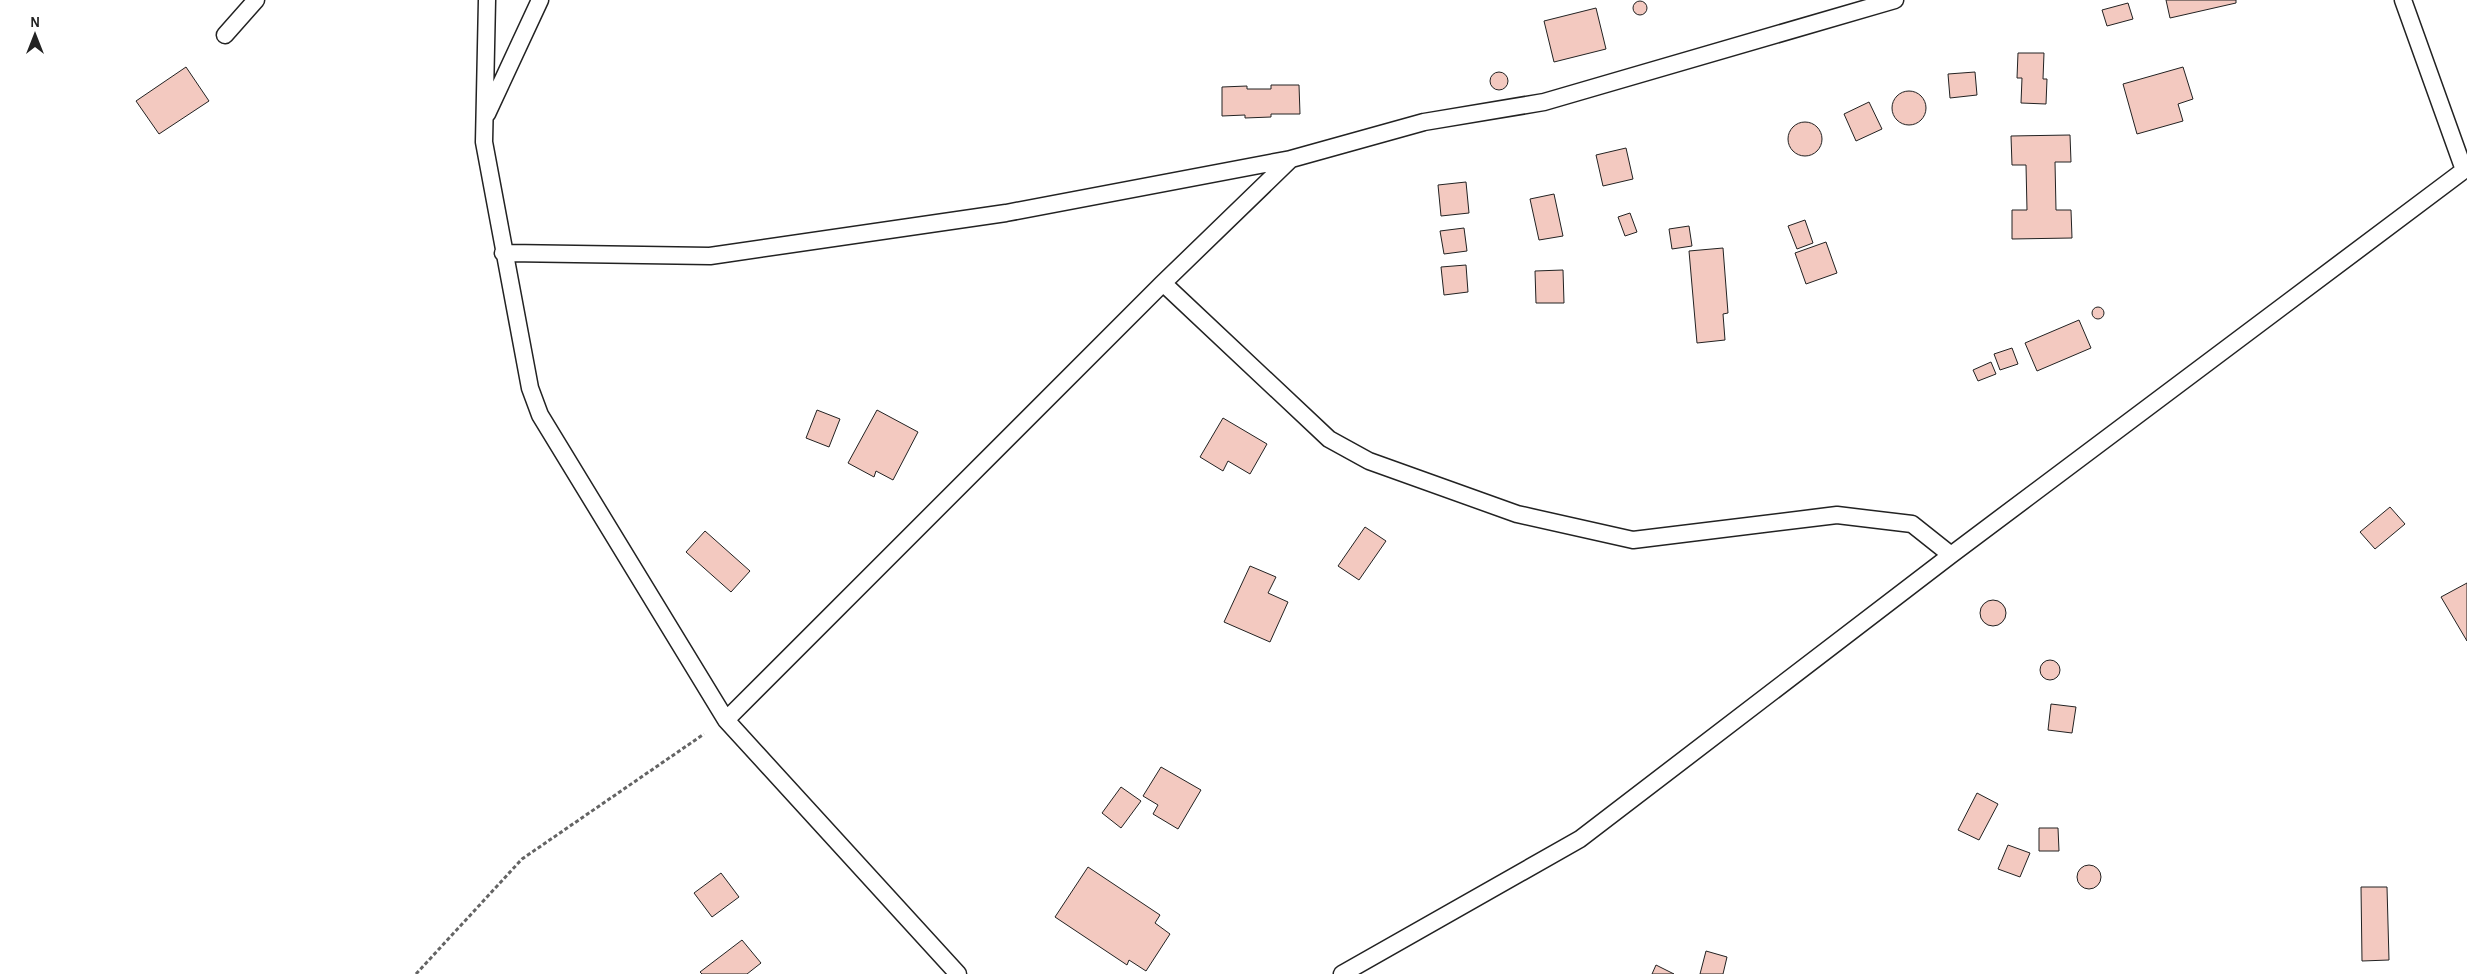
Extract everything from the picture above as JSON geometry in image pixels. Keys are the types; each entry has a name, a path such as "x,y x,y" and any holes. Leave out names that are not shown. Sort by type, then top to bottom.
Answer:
{"lane":[{"path":"224,35 256,0"},
{"path":"487,0 484,142 503,252 530,388 540,415 726,720 958,974"},
{"path":"484,121 540,0"},
{"path":"503,252 710,256 1006,212 1292,159 1424,122 1544,102 1895,0"},
{"path":"1342,974 1580,839 1951,555 2465,169 2403,0"},
{"path":"726,720 1162,283 1292,159"},
{"path":"1162,283 1329,439 1369,461 1517,514 1633,540 1837,515 1912,524 1951,555"}],"path":[{"path":"416,974 522,859 726,720"}],"building":[{"path":"2166,0 2236,0 2236,3 2170,18"},
{"path":"1640,1 1645,3 1647,8 1645,13 1640,15 1635,13 1633,8 1635,3"},
{"path":"2128,3 2133,19 2107,26 2102,10"},
{"path":"1596,8 1606,49 1554,62 1544,21"},
{"path":"2018,53 2044,53 2043,79 2047,79 2046,104 2021,103 2022,78 2017,78"},
{"path":"186,67 209,101 159,134 136,101"},
{"path":"2183,67 2193,99 2178,104 2183,121 2137,134 2123,84"},
{"path":"1499,72 1505,75 1508,81 1505,87 1499,90 1493,87 1490,81 1493,75"},
{"path":"1975,72 1977,95 1950,98 1948,74"},
{"path":"1271,85 1299,85 1300,114 1271,114 1271,117 1245,118 1245,115 1222,116 1222,87 1247,86 1247,89 1271,89"},
{"path":"1909,91 1921,96 1926,108 1921,120 1909,125 1897,120 1892,108 1897,96"},
{"path":"1869,102 1882,129 1856,141 1844,114"},
{"path":"1805,122 1817,127 1822,139 1817,151 1805,156 1793,151 1788,139 1793,127"},
{"path":"2070,135 2071,162 2055,162 2056,210 2071,210 2072,238 2012,239 2012,210 2027,210 2026,165 2012,165 2011,136"},
{"path":"1626,148 1633,179 1603,186 1596,155"},
{"path":"1466,182 1469,213 1441,216 1438,185"},
{"path":"1554,194 1563,236 1539,240 1530,199"},
{"path":"1630,213 1637,232 1625,236 1618,217"},
{"path":"1805,220 1813,243 1797,249 1788,226"},
{"path":"1689,226 1692,246 1672,249 1669,229"},
{"path":"1464,228 1467,251 1444,254 1440,231"},
{"path":"1826,242 1837,273 1806,284 1795,253"},
{"path":"1723,248 1728,313 1723,314 1725,340 1697,343 1689,251"},
{"path":"1466,265 1468,292 1444,295 1441,267"},
{"path":"1563,270 1564,303 1536,303 1535,271"},
{"path":"2096,307 2100,307 2104,313 2100,319 2096,319 2092,315 2092,311"},
{"path":"2079,320 2091,348 2037,371 2025,343"},
{"path":"2012,348 2018,364 2000,370 1994,354"},
{"path":"1991,362 1996,374 1978,381 1973,370"},
{"path":"817,410 840,419 829,447 806,438"},
{"path":"877,410 918,432 893,480 876,471 874,477 848,463"},
{"path":"1223,418 1267,444 1250,474 1228,461 1223,471 1200,457"},
{"path":"2390,507 2405,524 2375,549 2360,532"},
{"path":"1365,527 1386,541 1359,580 1338,566"},
{"path":"705,531 750,571 731,592 686,552"},
{"path":"1250,566 1276,577 1268,593 1288,602 1270,642 1224,622"},
{"path":"2467,583 2467,641 2441,597"},
{"path":"1993,600 2002,604 2006,613 2002,622 1993,626 1984,622 1980,613 1984,604"},
{"path":"2046,660 2054,660 2060,666 2060,674 2054,680 2046,680 2040,674 2040,666"},
{"path":"2051,704 2076,707 2072,733 2048,730"},
{"path":"1161,767 1201,790 1178,829 1153,814 1158,805 1143,796"},
{"path":"1121,787 1141,801 1121,828 1102,813"},
{"path":"1977,793 1998,804 1979,840 1958,830"},
{"path":"2039,828 2058,828 2059,851 2039,851"},
{"path":"2008,845 2030,853 2020,877 1998,869"},
{"path":"2089,865 2097,869 2101,877 2097,885 2089,889 2081,885 2077,877 2081,869"},
{"path":"1088,867 1160,915 1155,923 1170,934 1146,971 1129,960 1127,965 1055,917"},
{"path":"721,873 739,897 712,917 694,893"},
{"path":"2361,887 2387,887 2389,960 2362,961"},
{"path":"742,940 761,963 747,974 702,974 700,972"},
{"path":"1706,951 1727,957 1723,974 1700,974"},
{"path":"1656,965 1674,974 1652,974"}]}
